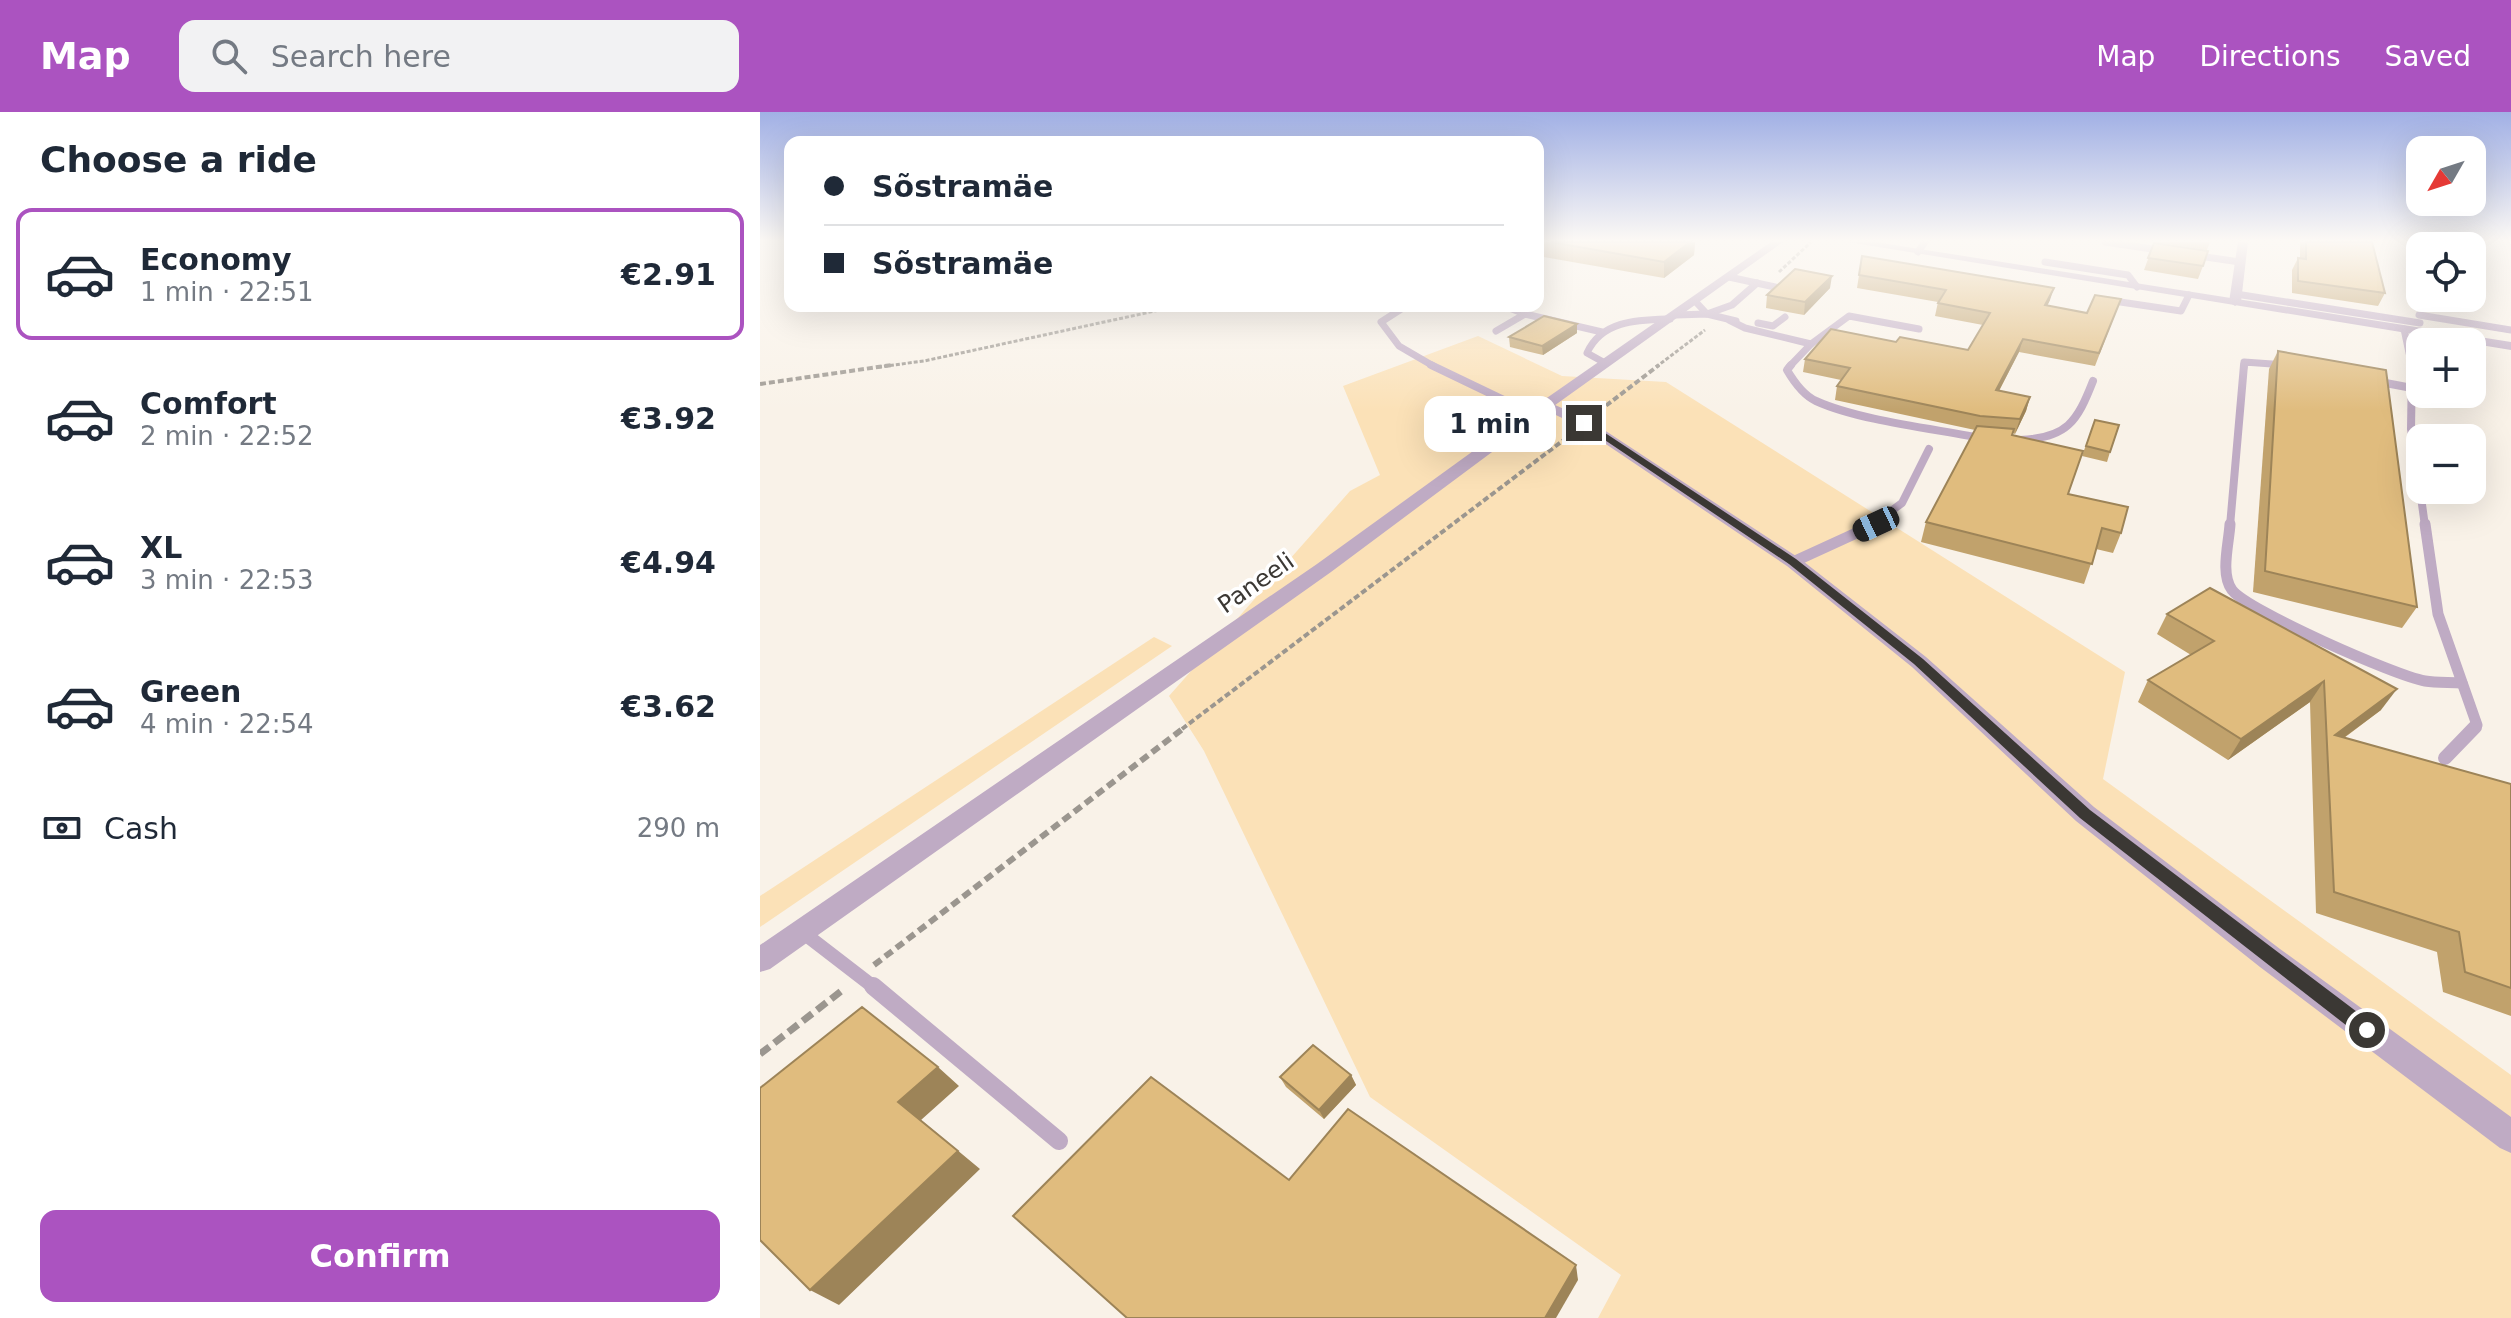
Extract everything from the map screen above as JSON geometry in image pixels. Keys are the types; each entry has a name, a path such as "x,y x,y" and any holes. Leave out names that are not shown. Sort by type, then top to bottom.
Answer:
{"street":[{"name":"Paneeli","path":"760,960 1324,568 1605,363 1673,317 1701,308 1710,298"},
{"path":"2238,298 2404,329 2421,323 2511,346"},
{"path":"1540,410 1584,423 1793,562 1919,662 2085,814 2270,958 2511,1137"}],"lane":[{"path":"1701,308 1732,305 1741,298"},
{"path":"2097,299 2181,311 2187,298"},
{"path":"2238,298 2421,323 2511,330"},
{"path":"1701,308 1745,328 1811,344"},
{"path":"1397,312 1381,322 1399,346 1424,362 1540,410"},
{"path":"1520,312 1602,332"},
{"path":"2419,312 2421,323"},
{"path":"1496,331 1525,314"},
{"path":"1919,329 1849,316 1811,344 1787,370 1796,385 1814,400 1847,411 1991,439"},
{"path":"1605,363 1587,353 1589,343 1602,332 1633,320 1673,317"},
{"path":"1725,319 1773,326 1785,317"},
{"path":"2404,329 2406,337"},
{"path":"2295,367 2266,361 2244,362 2226,574 2232,591 2288,625 2361,658 2424,681 2462,683"},
{"path":"2368,380 2406,387"},
{"path":"2005,440 2045,440 2078,419 2093,381"},
{"path":"1793,562 1876,524 1902,503 1929,449"},
{"path":"2422,504 2438,614 2477,725 2445,758"},
{"path":"801,931 861,976 1059,1141"}],"path":[{"path":"760,384 924,361 1150,312"},
{"path":"760,1054 1336,611 1725,319"}],"shaded area":[{"path":"1478,336 1562,376 1666,382 2125,672 2103,779 2511,1075 2511,1318 1598,1318 1621,1275 1370,1097 1204,751 1169,696 1350,491 1380,475 1343,386"},
{"path":"1154,637 1172,646 760,927 760,896"}],"building":[{"path":"1785,298 1809,298 1805,302"},
{"path":"1941,298 2049,298 2045,305 2087,313 2094,298 2121,299 2099,353 2023,339 1996,390 2030,397 2020,419 1980,416 1837,386 1850,368 1805,359 1831,329 1896,342 1900,337 1968,350 1990,313 1938,303"},
{"path":"1544,316 1577,324 1542,346 1509,337"},
{"path":"2278,351 2386,370 2417,607 2265,571"},
{"path":"2095,420 2119,425 2110,452 2086,446"},
{"path":"1977,426 2014,429 2012,435 2083,451 2068,494 2128,507 2121,533 2102,528 2092,564 1926,522"},
{"path":"2210,588 2397,689 2335,735 2511,784 2511,988 2465,972 2459,932 2334,892 2324,681 2241,739 2148,680 2214,641 2167,614"},
{"path":"862,1007 938,1067 898,1102 958,1151 810,1290 760,1240 760,1088"},
{"path":"1313,1045 1351,1075 1319,1110 1280,1077"},
{"path":"1151,1077 1289,1180 1348,1109 1576,1265 1545,1318 1127,1318 1013,1216"}],"route":[{"path":"1584,423 1793,562 1919,662 2085,814 2367,1030"}]}
